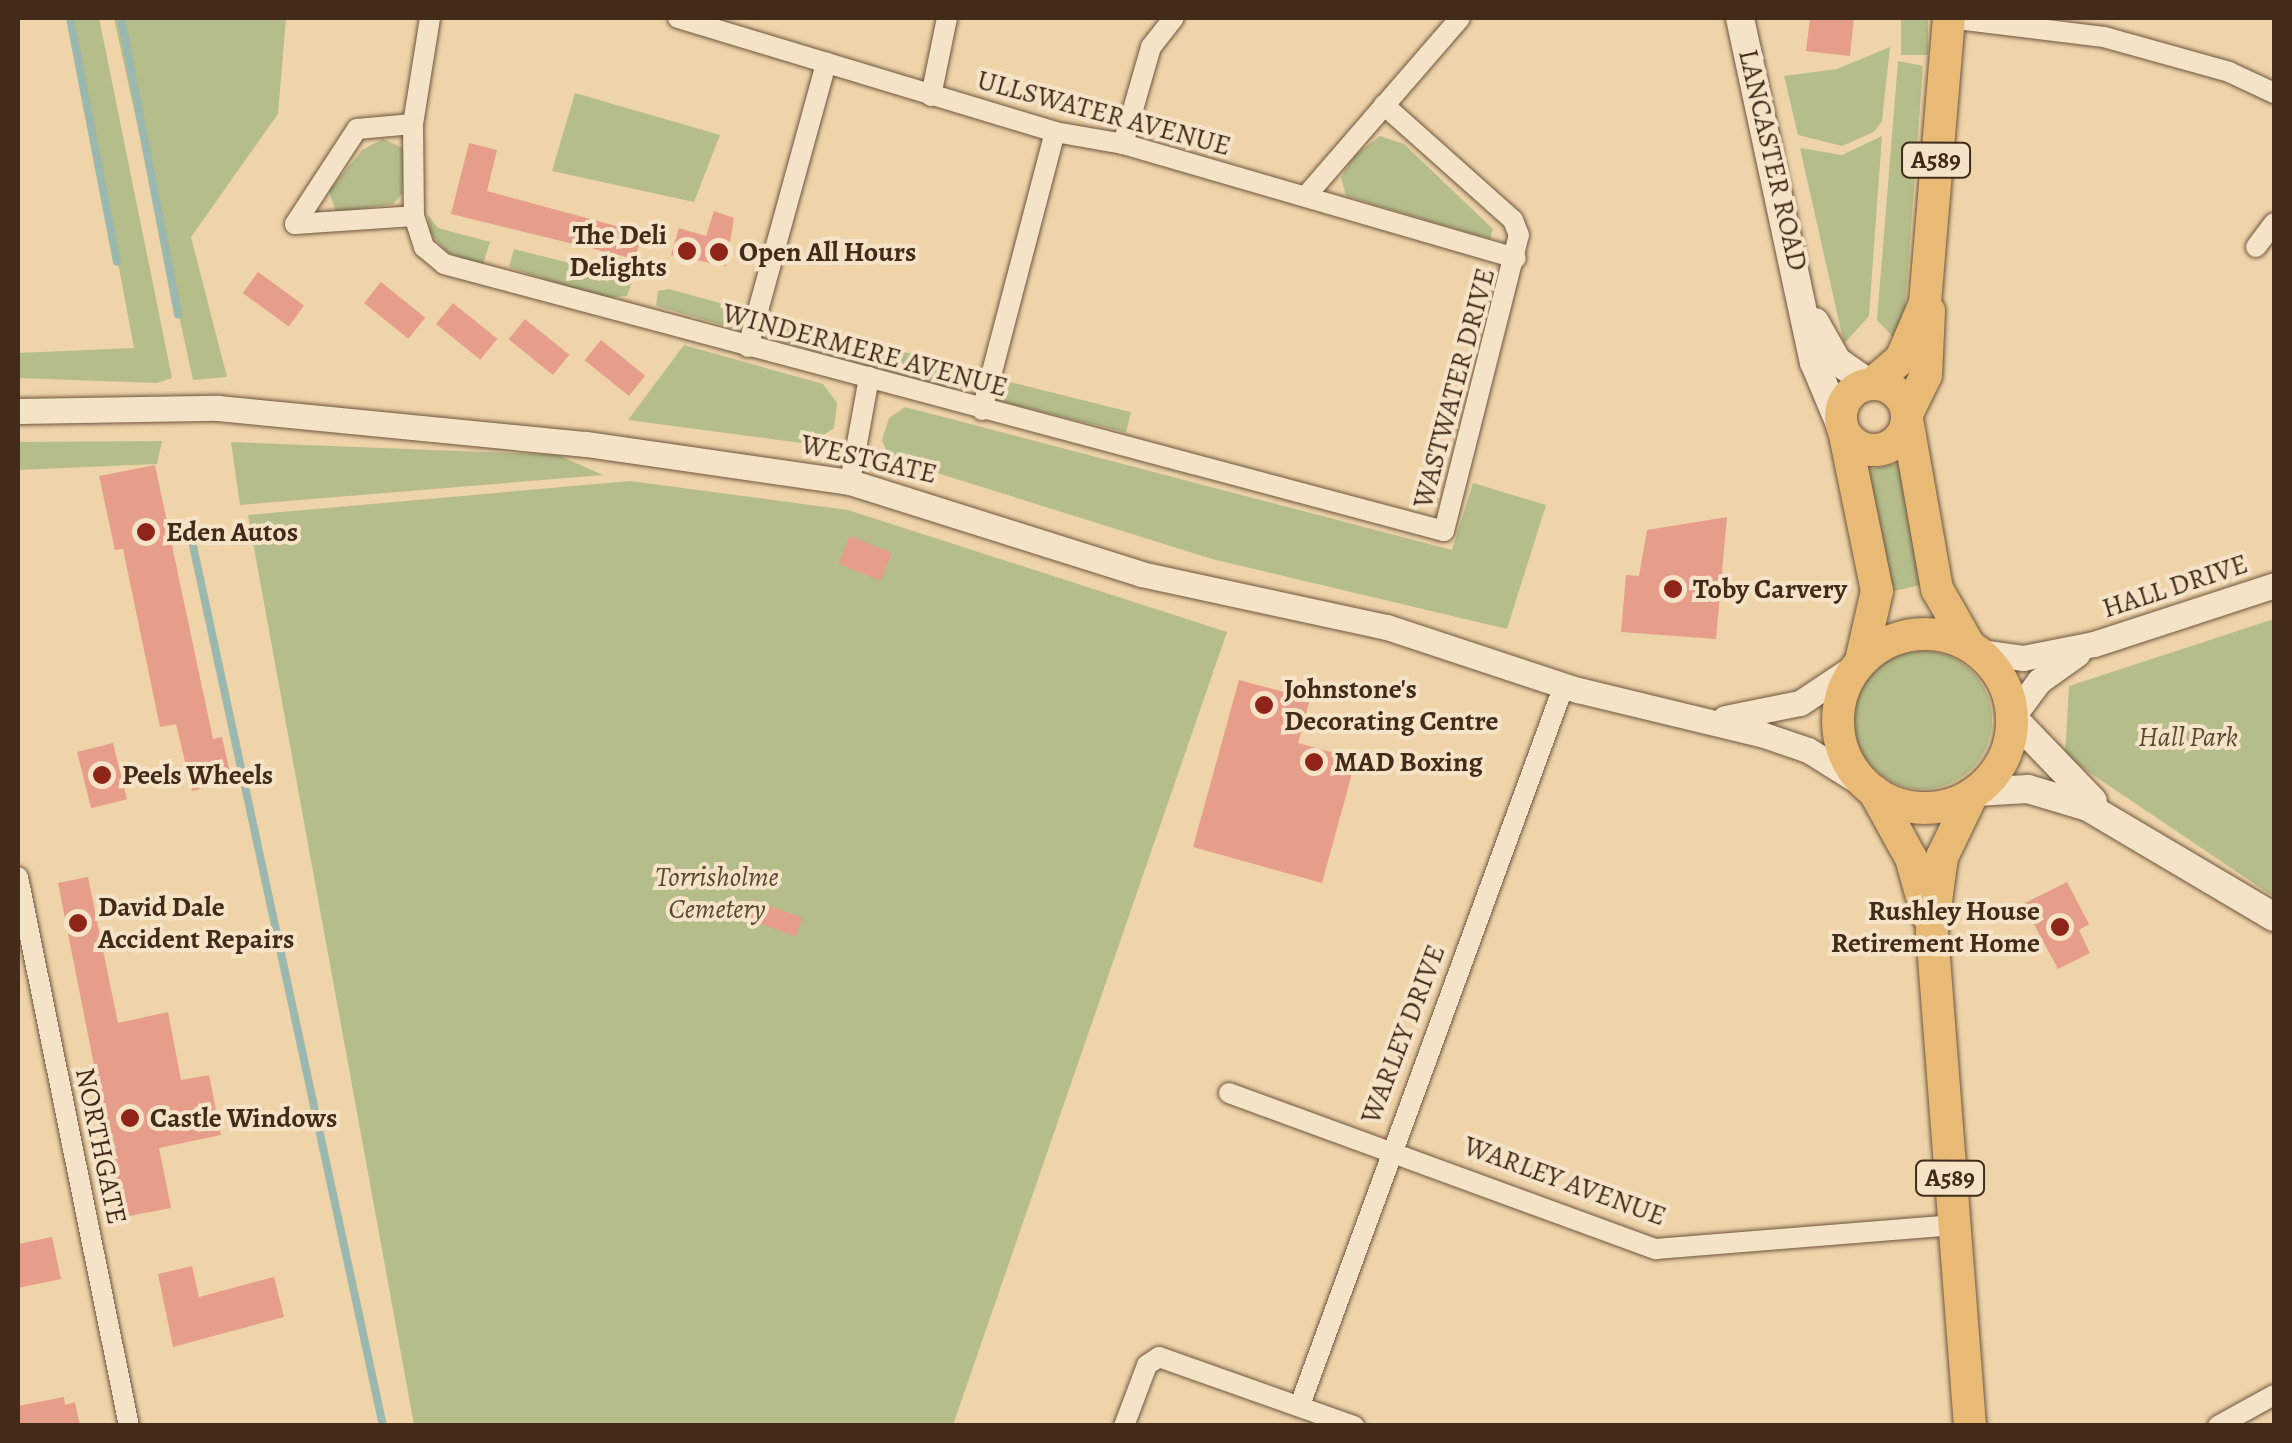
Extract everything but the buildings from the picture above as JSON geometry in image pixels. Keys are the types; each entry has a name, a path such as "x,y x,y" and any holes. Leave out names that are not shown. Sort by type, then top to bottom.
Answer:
{"main road":[{"name":"LANCASTER ROAD","path":"1740,18 1805,304 1817,376 1844,432 1877,592 1859,663"},
{"name":"A589","path":"1925,303 1932,319 1930,357 1902,435 1883,449 1866,450 1844,432 1842,404 1901,359 1925,303 1949,18"},
{"name":"LANCASTER ROAD","path":"1805,304 1837,361 1871,383"},
{"path":"1871,383 1895,391 1907,416 1937,589 1974,648 1999,674 2013,717 2062,775 2122,823 2274,917"},
{"path":"1859,663 1904,636 1948,636 1974,648"},
{"name":"A589","path":"1859,663 1838,710 1840,738 1910,858 1932,931"},
{"name":"A589","path":"1970,1426 1932,931 1942,857 1974,793 2005,758 2013,717"},
{"path":"1872,790 1920,808 1974,793 2041,791 2122,823"}],"street":[{"path":"413,124 357,129 295,224 414,216 413,124 430,18"},
{"name":"ULLSWATER AVENUE","path":"678,18 1055,132 1122,144 1516,258"},
{"path":"931,96 947,18"},
{"path":"1122,144 1151,47 1174,18"},
{"path":"1306,196 1460,18"},
{"path":"1949,18 2104,37 2229,72 2274,93"},
{"path":"748,347 826,63"},
{"path":"1384,105 1513,220 1519,234 1516,258"},
{"path":"982,410 1055,132"},
{"name":"WINDERMERE AVENUE","path":"414,216 424,248 472,274 1444,531"},
{"path":"2256,246 2274,223"},
{"name":"WASTWATER DRIVE","path":"1444,531 1516,258"},
{"path":"850,482 870,378"},
{"name":"WESTGATE","path":"18,411 218,408 586,444 850,482 1142,574 1387,627 1564,685 1808,750 1872,790"},
{"name":"HALL DRIVE","path":"1974,648 2023,658 2094,644 2274,585"},
{"name":"HALL DRIVE","path":"2013,717 2039,681 2094,644"},
{"name":"WESTGATE","path":"1680,717 1775,711 1824,690 1859,663"},
{"name":"WARLEY DRIVE","path":"1300,1405 1390,1147 1564,685"},
{"name":"NORTHGATE","path":"18,877 129,1426"},
{"name":"WARLEY AVENUE","path":"1229,1093 1390,1147 1656,1248 1954,1224"},
{"path":"1124,1426 1150,1358 1354,1426"},
{"path":"2218,1426 2274,1395"}],"green space":[{"path":"72,18 99,18 172,378 157,383 18,378 18,353 134,348"},
{"path":"114,18 286,18 278,114 191,237 227,377 193,380"},
{"path":"1901,18 1928,18 1928,55 1901,55"},
{"path":"1890,47 1882,121 1874,132 1842,146 1798,135 1784,76 1837,69"},
{"path":"1898,61 1923,66 1905,309 1895,339 1877,320"},
{"path":"575,93 720,135 694,202 552,171"},
{"path":"1380,136 1404,144 1493,229 1490,239 1346,196 1341,177 1355,155"},
{"path":"1882,136 1869,316 1844,344 1800,148 1842,155"},
{"path":"383,139 405,149 402,194 393,204 336,212 329,191 362,150"},
{"path":"428,215 438,228 490,242 482,267 447,252 430,233"},
{"path":"514,249 633,279 627,296 601,298 509,267"},
{"path":"669,289 734,307 738,321 730,327 656,306 658,291"},
{"path":"772,318 974,370 966,387 953,390 781,342"},
{"path":"684,345 823,384 837,403 834,428 810,444 628,420"},
{"path":"1002,380 1131,412 1126,433 997,400"},
{"path":"905,407 1452,550 1473,483 1546,505 1507,629 1212,559 889,458 882,440 889,418"},
{"path":"162,441 157,464 18,470 18,442"},
{"path":"231,442 558,455 603,475 240,505"},
{"path":"1902,463 1920,585 1890,592 1866,470"},
{"name":"Torrisholme Cemetery","path":"630,481 848,510 1227,632 953,1425 414,1425 248,515"},
{"name":"Hall Park","path":"2274,619 2274,897 2065,756 2069,686"},
{"path":"1923,651 1949,657 1971,672 1986,694 1992,720 1986,746 1971,768 1949,783 1923,789 1897,783 1875,768 1860,746 1854,720 1860,694 1875,672 1897,657"}],"waterway":[{"path":"70,18 117,262"},
{"path":"121,18 178,315"},
{"path":"189,527 383,1426"}],"place":[{"name":"The Deli Delights","path":"687,251"},
{"name":"Open All Hours","path":"719,252"},
{"name":"Eden Autos","path":"146,532"},
{"name":"Toby Carvery","path":"1673,589"},
{"name":"Johnstone's Decorating Centre","path":"1264,705"},
{"name":"MAD Boxing","path":"1314,762"},
{"name":"Peels Wheels","path":"102,775"},
{"name":"David Dale Accident Repairs","path":"78,923"},
{"name":"Rushley House Retirement Home","path":"2060,927"},
{"name":"Castle Windows","path":"130,1118"}]}
